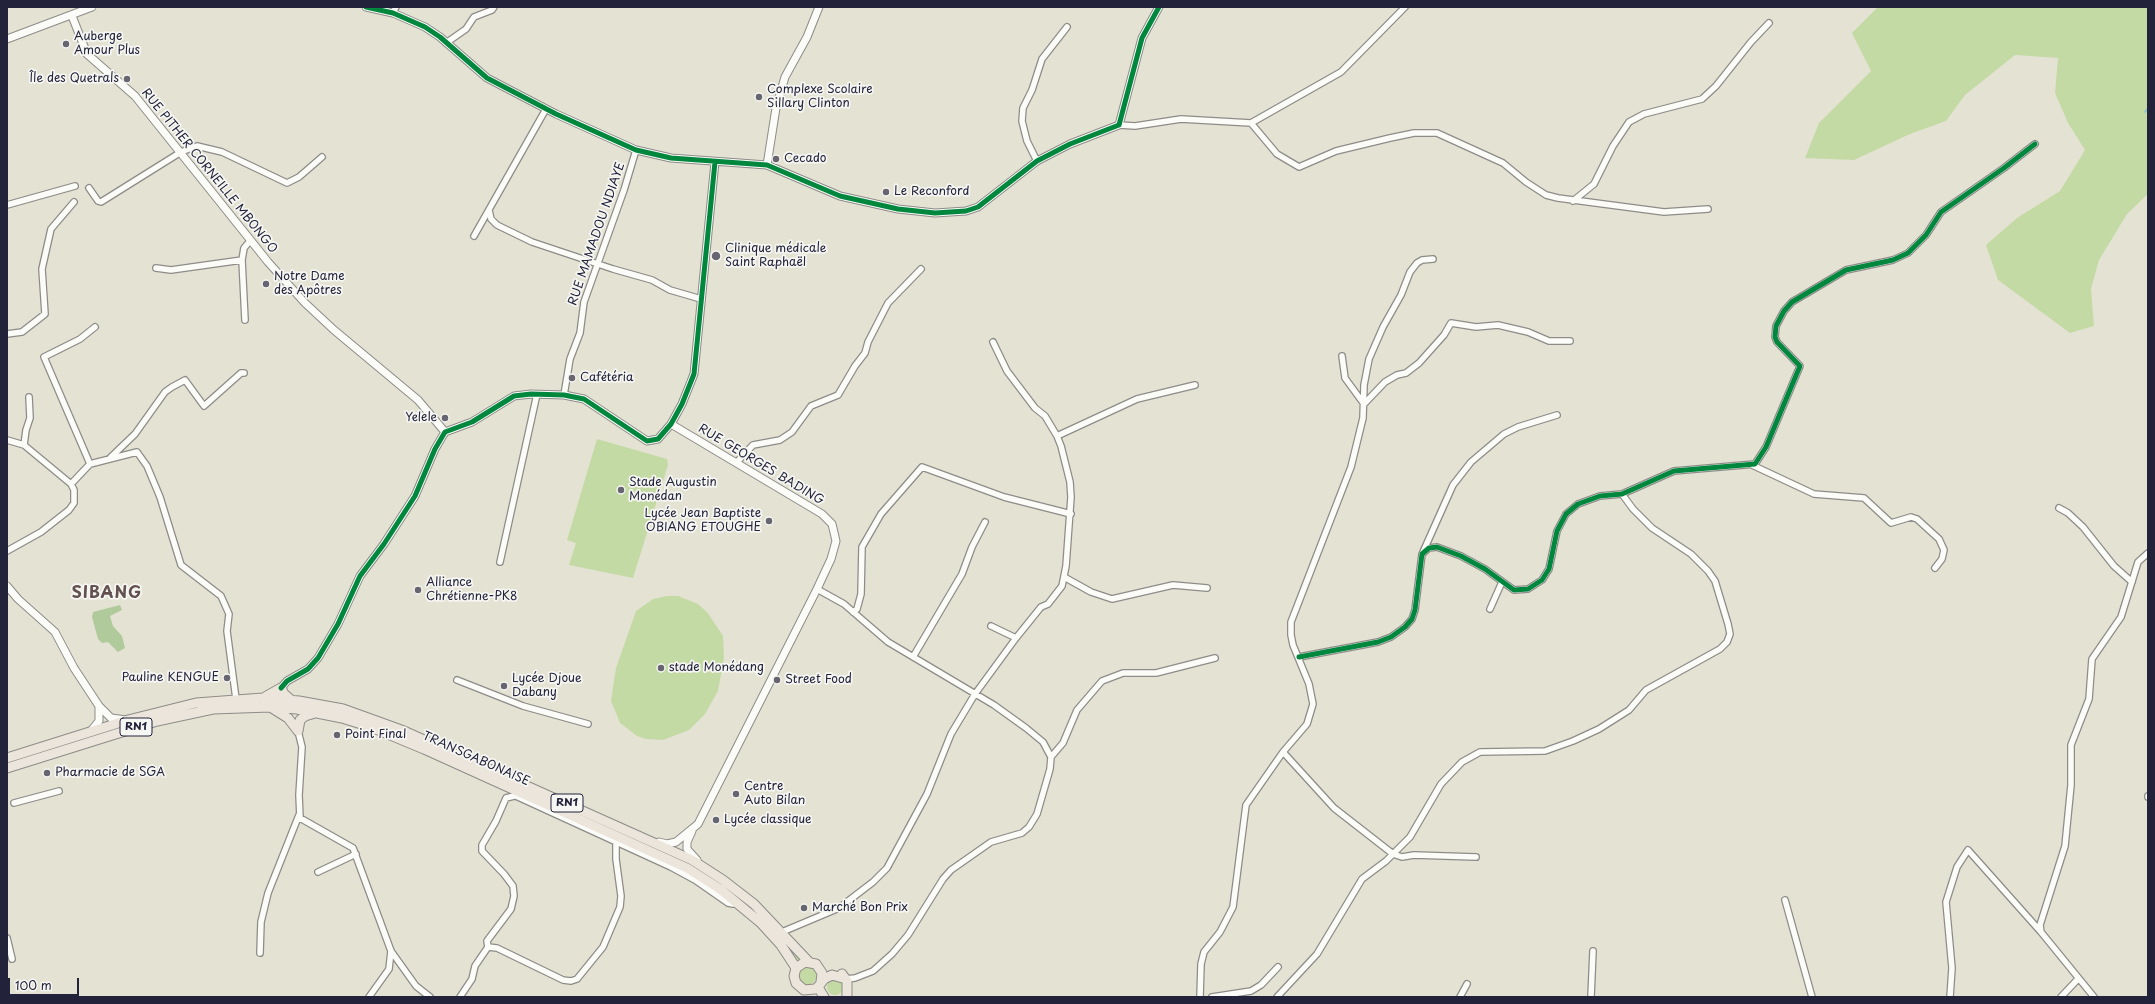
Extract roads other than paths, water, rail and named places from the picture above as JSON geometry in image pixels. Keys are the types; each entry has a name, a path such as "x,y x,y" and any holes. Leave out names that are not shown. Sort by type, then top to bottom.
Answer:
{"highway":[{"path":"263,698 281,688 284,694 293,700"},
{"name":"RN1","path":"7,758 128,720 189,704 236,698 293,700"},
{"name":"TRANSGABONAISE","path":"293,700 343,709 378,720 642,836 692,860 712,872 748,900 782,932 809,962"},
{"path":"270,707 288,718 298,731"},
{"name":"TRANSGABONAISE","path":"7,768 173,716 222,708 270,707 319,713 371,727 569,818 687,868 736,901 772,934 787,952 796,968"},
{"path":"298,731 298,722 302,718 319,713"},
{"path":"796,968 801,964 809,962"},
{"name":"RN1","path":"809,962 816,964 821,970"},
{"name":"RN1","path":"796,968 794,976 796,983 801,988 811,994 820,984"},
{"path":"824,997 820,984 821,970 838,973 846,979 847,997"},
{"path":"820,984 832,975 846,979"}],"street":[{"path":"370,7 394,10 425,27 487,78 546,109 636,150 671,158 767,165 840,196 898,209 935,213 966,211 978,207 1037,161 1070,144 1119,125 1135,126 1185,119 1251,123 1341,72 1405,7"},
{"path":"446,43 466,29 474,17 492,10 494,7"},
{"path":"767,165 776,108 785,78 807,37 819,7"},
{"path":"1119,125 1142,38 1159,7"},
{"path":"7,39 72,16 86,8"},
{"name":"RUE PITHER CORNEILLE MBONGO","path":"72,16 87,54 130,91 181,152 250,241 305,303 418,400 445,432"},
{"path":"1574,201 1594,184 1616,141 1629,122 1644,114 1702,99 1716,86 1751,42 1769,24"},
{"path":"1037,161 1027,141 1022,121 1023,108 1032,90 1042,59 1067,27"},
{"path":"474,236 546,109"},
{"path":"1251,123 1276,154 1299,167 1336,152 1402,135 1437,133 1444,134 1503,163 1526,182 1546,195 1574,201 1664,212 1708,209"},
{"path":"1422,554 1429,548 1437,547 1461,556 1485,569 1514,590 1533,588 1542,580 1549,569 1557,531 1566,514 1578,504 1600,496 1622,494 1674,471 1752,464 1760,459 1800,366 1777,342 1775,337 1776,326 1784,311 1792,302 1846,270 1893,260 1908,253 1926,235 1941,212 2004,168 2035,144"},
{"path":"89,188 98,201 101,202 188,148 205,146 222,152 287,183 299,177 322,156"},
{"name":"RUE MAMADOU NDIAYE","path":"564,395 570,359 580,333 582,308 624,190 636,150"},
{"path":"281,688 286,681 308,669 318,658 334,631 360,576 384,544 415,496 435,449 445,432 472,422 514,396 536,394 564,395 580,398 592,403 647,441 658,439 671,424 689,389 694,374 715,162"},
{"path":"7,206 75,186"},
{"path":"7,334 22,332 45,314 42,269 51,229 74,202"},
{"path":"489,210 491,219 497,225 532,242 652,280 670,290 701,299"},
{"path":"246,320 242,260 244,248 250,241"},
{"path":"1200,997 1200,964 1204,952 1220,932 1233,907 1246,805 1284,752 1302,733 1312,712 1309,684 1291,635 1292,616 1351,467 1363,418 1369,359 1383,327 1401,295 1410,272 1417,263 1422,260 1433,259"},
{"path":"156,268 171,270 242,260"},
{"path":"736,462 753,445 780,440 792,432 811,406 838,395 854,366 865,353 868,342 888,303 921,269"},
{"path":"1364,404 1385,382 1397,375 1406,373 1419,363 1444,335 1451,323 1476,327 1498,325 1528,332 1549,341 1570,341"},
{"path":"90,464 44,357 80,339 95,327"},
{"path":"782,932 839,908 868,886 887,868 927,794 951,734 975,694 1016,638 1041,607 1048,604 1062,586 1071,514 1070,482 1057,436 1045,416 1035,408 1007,371 992,342"},
{"path":"1342,356 1345,378 1364,404"},
{"path":"110,458 136,434 165,392 172,387 185,380 204,406 244,372"},
{"path":"1057,436 1137,399 1196,385"},
{"path":"500,562 536,394"},
{"path":"24,445 30,418 29,397"},
{"path":"1299,657 1378,642 1391,637 1405,627 1412,618 1415,610 1422,554 1453,485 1471,462 1504,434 1518,427 1557,415"},
{"name":"RUE GEORGES BADING","path":"671,424 822,514 832,524 835,537 835,548 817,590 700,821 692,831"},
{"path":"7,440 24,445 71,484 74,490 74,503 69,510 41,532 7,551"},
{"path":"71,484 90,464 137,452 147,466 160,497 181,565 215,590 225,603 229,614 227,631 236,698"},
{"path":"1752,464 1814,494 1864,498 1891,523 1912,517 1917,519 1939,539 1944,550 1942,559 1935,568"},
{"path":"853,612 857,609 861,594 862,547 881,514 922,467 1004,496 1071,514"},
{"path":"1277,997 1316,954 1362,879 1393,854 1410,837 1448,775 1470,756 1480,752 1492,750 1545,751 1573,741 1599,729 1629,710 1639,696 1650,687 1720,649 1727,642 1730,634 1728,624 1715,581 1708,571 1691,554 1652,528 1633,510 1622,494"},
{"path":"2059,508 2068,513 2083,527 2114,566 2132,582"},
{"path":"912,657 962,574 972,547 985,522"},
{"path":"2041,932 2041,918 2066,846 2071,785 2071,745 2089,699 2092,659 2125,610 2138,562 2148,553"},
{"path":"1064,577 1091,592 1112,598 1173,585 1207,588"},
{"path":"1490,609 1502,582"},
{"path":"7,586 18,599 55,632 74,668 99,706 111,718 128,720"},
{"path":"817,590 840,601 882,639 975,694 1037,736 1045,745 1051,758 1050,769 1037,814 1029,827 1022,832 991,842 951,870 943,878 899,947 887,960 866,974 855,978 846,979"},
{"path":"991,626 1016,638"},
{"path":"1051,758 1063,743 1077,710 1102,681 1123,673 1156,674 1215,658"},
{"path":"457,680 523,706 588,724"},
{"path":"89,733 98,724 100,717 99,706"},
{"path":"260,953 261,922 268,893 299,815 302,747 298,731"},
{"path":"1284,752 1334,808 1393,854 1402,857 1414,854 1476,857"},
{"path":"14,803 59,791"},
{"path":"460,997 472,979 475,966 488,947 487,941 511,909 514,896 513,886 504,874 482,851 482,845 496,821 506,798 520,795"},
{"path":"299,815 303,820 313,826 347,843 356,854 391,952 416,986 430,997"},
{"path":"569,818 616,843 683,873 728,903 732,904 736,901"},
{"path":"642,836 671,844 692,831"},
{"path":"692,831 687,842 688,853 712,872"},
{"path":"488,947 498,948 563,980 571,981 577,979 603,947 620,907 621,896 616,859 616,843"},
{"path":"1950,997 1952,968 1946,902 1957,867 1968,850 2041,932 2094,997"},
{"path":"318,872 356,854"},
{"path":"1785,900 1812,997"},
{"path":"7,938 12,958"},
{"path":"1591,997 1593,951"},
{"path":"369,997 389,969 391,952"},
{"path":"1212,997 1251,991 1261,985 1278,967"},
{"path":"2061,997 2078,979"},
{"path":"1460,997 1467,984"}],"waterway":[{"path":"2145,112 2148,108"}],"place":[{"name":"Auberge Amour Plus","path":"66,44"},
{"name":"Île des Quetrals","path":"127,79"},
{"name":"Complexe Scolaire Sillary Clinton","path":"759,97"},
{"name":"Cecado","path":"776,159"},
{"name":"Le Reconford","path":"886,192"},
{"name":"Clinique médicale Saint Raphaël","path":"716,256"},
{"name":"Notre Dame des Apôtres","path":"266,284"},
{"name":"Cafétéria","path":"572,378"},
{"name":"Yelele","path":"445,418"},
{"name":"Stade Augustin Monédan","path":"621,490"},
{"name":"Lycée Jean Baptiste OBIANG ETOUGHE","path":"769,521"},
{"name":"Alliance Chrétienne-PK8","path":"418,590"},
{"name":"stade Monédang","path":"661,668"},
{"name":"Pauline KENGUE","path":"227,678"},
{"name":"Street Food","path":"777,680"},
{"name":"Lycée Djoue Dabany","path":"504,686"},
{"name":"Point Final","path":"337,735"},
{"name":"Pharmacie de SGA","path":"47,773"},
{"name":"Centre Auto Bilan","path":"736,794"},
{"name":"Lycée classique","path":"716,820"},
{"name":"Marché Bon Prix","path":"804,908"}],"district":[{"name":"SIBANG","path":"107,594"}]}
